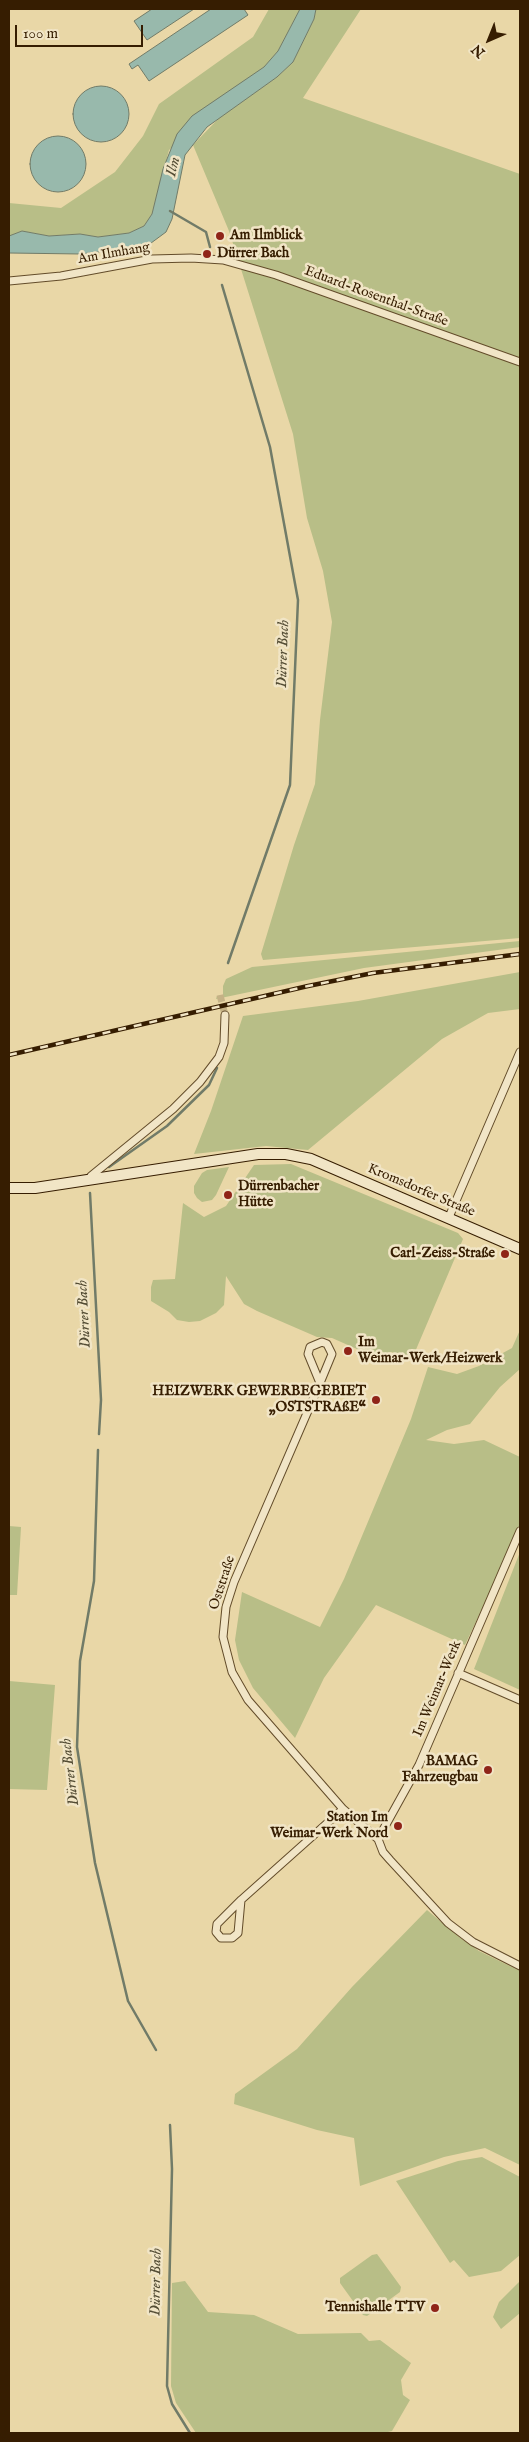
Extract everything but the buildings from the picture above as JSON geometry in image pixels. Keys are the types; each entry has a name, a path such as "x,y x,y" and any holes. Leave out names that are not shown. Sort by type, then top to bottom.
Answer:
{"street":[{"name":"Am Ilmhang","path":"9,281 61,276 152,259 191,258 223,260"},
{"name":"Eduard-Rosenthal-Straße","path":"223,260 276,275 520,362"},
{"path":"9,1188 35,1188 90,1180 91,1176 173,1109 200,1082 219,1056 224,1043 225,1015"},
{"path":"448,1217 520,1052"},
{"name":"Kromsdorfer Straße","path":"90,1180 258,1154 286,1154 312,1159 520,1249"},
{"name":"Oststraße","path":"320,1383 308,1354 310,1347 322,1342 326,1344 332,1354 320,1383 234,1582 226,1607 223,1637 232,1672 248,1700 343,1809 378,1839"},
{"name":"Im Weimar-Werk","path":"378,1839 415,1772 520,1531"},
{"path":"458,1673 520,1700"},
{"path":"242,1900 238,1932 232,1938 221,1938 216,1932 217,1924 242,1900 343,1809"},
{"path":"378,1839 383,1852 448,1923 473,1942 520,1966"}],"green space":[{"path":"269,9 300,9 278,51 264,67 238,87 169,150 152,214 144,226 129,233 98,237 80,234 49,236 22,231 9,236 9,203 61,208 115,172 143,136 159,104 253,37"},
{"path":"316,9 361,9 303,98 520,174 520,938 263,960 261,954 294,845 315,784 320,720 332,622 323,571 307,518 293,434 229,231 193,145 219,118 277,77 293,62 314,19"},
{"path":"520,941 520,947 364,968 216,999 217,996 223,995 223,986 226,979 252,967"},
{"path":"520,972 520,1009 488,1013 442,1039 308,1150 266,1146 194,1154 211,1111 243,1016 358,1001"},
{"path":"291,1164 458,1233 463,1239 412,1359 391,1352 375,1357 332,1338 317,1337 257,1311 244,1304 226,1276 224,1305 216,1313 200,1321 177,1320 169,1312 151,1301 153,1280 175,1279 183,1203 204,1217 226,1206 254,1165"},
{"path":"229,1167 212,1200 202,1202 197,1198 194,1193 194,1186 202,1173 207,1170"},
{"path":"520,1330 520,1369 500,1387 470,1424 447,1430 426,1440 454,1444 484,1440 520,1457 520,1528 465,1645 376,1605 324,1678 295,1738 253,1688 239,1660 235,1640 242,1592 320,1627 344,1579 411,1419 428,1367 457,1374 479,1366 512,1348"},
{"path":"9,1526 21,1527 17,1595 9,1595"},
{"path":"520,1552 520,1690 474,1669"},
{"path":"9,1681 55,1685 47,1790 9,1789"},
{"path":"427,1910 479,1951 520,1971 520,2165 485,2148 444,2157 360,2186 354,2138 317,2130 234,2104 235,2094 297,2049 352,1987"},
{"path":"482,2157 520,2177 520,2255 501,2271 469,2277 454,2260 450,2263 396,2181 458,2161"},
{"path":"377,2254 401,2287 400,2292 367,2316 363,2315 340,2283 340,2278 372,2255"},
{"path":"185,2281 208,2312 254,2315 298,2334 361,2333 369,2341 380,2340 411,2363 401,2380 403,2395 410,2400 392,2431 384,2433 196,2433 176,2403 171,2386 172,2283"},
{"path":"520,2281 520,2313 501,2329 493,2317 499,2302"}],"water":[{"path":"152,9 194,9 147,40 134,21"},
{"path":"211,9 244,9 248,15 149,81 138,65 132,69 129,64"},
{"name":"Ilm","path":"300,9 316,9 314,19 293,62 277,77 207,127 185,155 172,219 166,232 147,246 81,254 9,253 9,236 22,231 49,236 80,234 98,237 129,233 144,226 152,214 163,169 177,134 192,116 264,67 278,51"},
{"path":"96,86 106,86 121,94 127,103 129,114 127,125 121,134 106,142 96,142 85,137 78,130 73,119 73,109 78,98 85,91"},
{"path":"52,136 64,136 74,140 82,148 86,164 82,180 74,188 64,192 52,192 42,188 34,180 30,170 30,158 34,148 42,140"}],"waterway":[{"name":"Dürrer Bach","path":"170,211 206,232 210,247"},
{"name":"Dürrer Bach","path":"222,285 270,447 298,600 290,785 228,963"},
{"name":"Dürrer Bach","path":"109,1167 167,1126 209,1085 217,1068"},
{"name":"Dürrer Bach","path":"90,1193 101,1400 99,1434"},
{"name":"Dürrer Bach","path":"98,1450 94,1581 80,1661 77,1747 95,1863 128,2001 156,2050"},
{"name":"Dürrer Bach","path":"170,2125 172,2169 167,2386 172,2404 190,2433"}],"tunnel":[{"path":"220,995 225,1015"}],"railway":[{"path":"9,1055 308,986 373,973 520,954"}],"place":[{"name":"Am Ilmblick","path":"220,236"},
{"name":"Dürrer Bach","path":"207,254"},
{"name":"Dürrenbacher Hütte","path":"228,1195"},
{"name":"Carl-Zeiss-Straße","path":"505,1254"},
{"name":"Im Weimar-Werk/Heizwerk","path":"348,1351"},
{"name":"HEIZWERK GEWERBEGEBIET „OSTSTRAßE“","path":"376,1400"},
{"name":"BAMAG Fahrzeugbau","path":"488,1770"},
{"name":"Station Im Weimar-Werk Nord","path":"398,1826"},
{"name":"Tennishalle TTV","path":"435,2308"}]}
